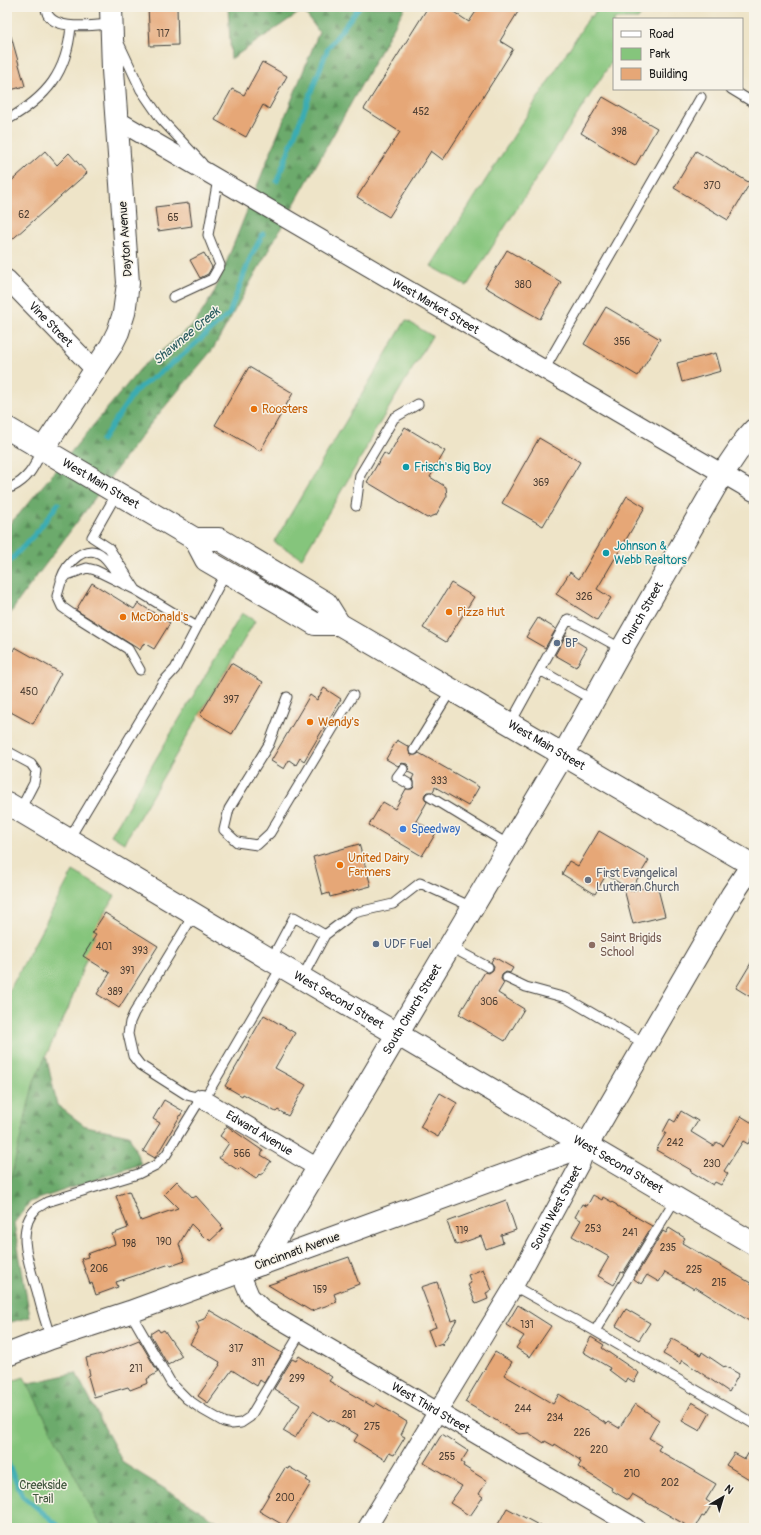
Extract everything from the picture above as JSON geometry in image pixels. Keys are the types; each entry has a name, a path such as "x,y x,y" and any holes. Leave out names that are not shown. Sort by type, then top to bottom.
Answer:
{"main road":[{"name":"Dayton Avenue","path":"43,449 111,346 118,332 124,313 127,295 128,283 111,20"},
{"name":"West Main Street","path":"7,428 195,539 219,539 326,603 339,624 753,864"},
{"name":"Church Street","path":"563,755 723,473 746,439 754,430"},
{"path":"195,539 206,560 226,572 315,624 339,624"},
{"name":"South Church Street","path":"261,1264 563,755"},
{"name":"West Second Street","path":"13,806 754,1244"},
{"name":"South West Street","path":"587,1145 732,895 753,864"},
{"name":"Cincinnati Avenue","path":"7,1355 130,1312 587,1145"}],"street":[{"name":"West Market Street","path":"117,120 754,492"},
{"name":"Vine Street","path":"7,279 95,370"},
{"name":"Edward Avenue","path":"201,1098 318,1168"},
{"name":"South West Street","path":"367,1528 514,1286 577,1171 587,1145"},
{"name":"West Third Street","path":"240,1272 247,1290 257,1304 264,1310 636,1528"}],"lane":[{"path":"46,7 46,10 52,20 71,26 111,20 141,90 161,119 218,179 208,235 220,266 212,279 173,297"},
{"path":"7,120 35,102 44,93 59,72 70,44 71,26"},
{"path":"733,90 754,103"},
{"path":"544,370 701,97"},
{"path":"356,506 360,475 394,418 418,404"},
{"path":"9,489 21,483 28,477 43,449"},
{"path":"117,493 92,537 110,548 136,590"},
{"path":"124,585 104,556 97,552 89,552 79,555 70,562 64,571 57,596 62,607 128,649 140,670"},
{"path":"61,582 67,575 87,568 95,570 136,590 197,627"},
{"path":"69,839 163,682 175,669 226,572"},
{"path":"510,724 568,619 622,649"},
{"path":"540,670 593,700"},
{"path":"414,750 451,690"},
{"path":"287,696 269,744 229,810 224,830 237,842 257,845 270,834 353,695"},
{"path":"7,751 30,764 36,771 34,783 13,806"},
{"path":"402,769 398,777 409,784"},
{"path":"430,797 509,845"},
{"path":"302,978 325,935 354,913 394,904 420,883 472,907"},
{"path":"194,914 134,1013 130,1022 128,1034 133,1056 140,1065 187,1095 201,1098"},
{"path":"47,1340 37,1291 28,1263 25,1243 27,1224 30,1217 37,1208 48,1202 138,1174 156,1165 166,1155 201,1098 206,1096 277,963 294,917 325,935"},
{"path":"449,946 488,967"},
{"path":"507,978 526,987 566,998 645,1044"},
{"path":"595,1331 676,1198"},
{"path":"514,1286 595,1331 754,1424"},
{"path":"130,1312 171,1383 187,1399 203,1410 224,1422 232,1424 241,1423 250,1417 301,1332"}],"green space":[{"path":"228,7 405,7 213,349 147,428 19,600 7,619 7,526 20,513 141,368 195,323 214,293 319,32 303,10 231,59"},
{"path":"598,7 646,7 639,18 613,18 613,60 467,286 431,266 590,16 592,17"},
{"path":"406,320 432,336 366,446 367,447 302,558 274,542"},
{"path":"242,613 255,621 124,843 111,835"},
{"path":"73,871 115,896 101,918 68,1009 34,1081 7,1194 7,995"},
{"path":"7,1007 44,1046 57,1105 85,1126 129,1135 141,1164 30,1202 14,1223 30,1317 7,1323"},
{"path":"76,1373 123,1463 225,1526 224,1528 7,1528 7,1388"},
{"name":"Creekside Trail","path":"24,1377 103,1528 7,1528 7,1383"}],"building":[{"path":"148,7 177,7 178,45 150,46"},
{"path":"428,7 446,7 469,22 479,7 521,7 500,41 513,49 497,75 443,160 431,151 389,217 357,197 400,132 364,109"},
{"path":"11,36 25,86 7,91 7,37"},
{"path":"262,62 287,76 269,109 263,105 246,137 215,120 232,89 244,95"},
{"path":"603,97 657,128 635,166 581,133"},
{"path":"45,151 57,165 69,153 87,173 7,244 7,185"},
{"path":"696,151 750,183 728,220 674,188"},
{"path":"189,203 192,226 158,231 155,207"},
{"path":"507,250 561,282 540,319 485,287"},
{"path":"204,253 212,267 208,274 200,278 190,260"},
{"path":"606,307 660,339 638,376 584,344"},
{"path":"716,353 721,371 682,382 677,363"},
{"name":"Roosters","path":"249,367 293,393 260,451 215,425"},
{"name":"Frisch's Big Boy","path":"405,427 445,451 430,477 446,487 447,496 436,515 427,518 367,482 384,453 388,456"},
{"path":"539,438 580,462 543,526 502,503"},
{"path":"627,496 645,507 597,589 611,598 597,620 556,594 570,572 579,579"},
{"name":"McDonald's","path":"92,583 134,609 138,603 170,623 154,649 144,643 140,650 76,610"},
{"name":"Pizza Hut","path":"451,583 474,597 446,642 423,628"},
{"path":"538,618 556,629 545,648 526,637"},
{"path":"566,635 587,648 576,667 555,655"},
{"path":"15,647 61,673 33,724 7,710 7,663"},
{"path":"231,663 263,682 232,734 200,715"},
{"name":"Wendy's","path":"324,688 341,699 304,761 300,758 296,765 289,760 284,769 271,761 310,695 317,700"},
{"name":"Speedway","path":"397,740 409,747 409,752 411,755 416,755 419,753 479,787 468,806 435,787 433,792 427,792 425,794 424,797 427,802 416,821 436,833 422,856 369,825 383,802 395,809 406,789 412,789 414,787 414,781 412,779 414,775 408,772 409,767 407,764 401,763 398,766 386,759"},
{"name":"First Evangelical Lutheran Church","path":"599,831 649,860 630,891 657,885 665,916 633,924 623,885 606,875 595,894 562,874 569,861 578,866"},
{"name":"United Dairy Farmers","path":"359,844 371,886 330,897 329,893 323,895 313,857"},
{"path":"105,913 158,946 119,1008 97,994 110,973 83,956 96,935 92,933"},
{"path":"494,957 513,968 510,973 506,972 502,975 501,979 504,983 498,993 524,1009 505,1041 459,1014 485,972 489,973 493,970 494,966 491,962"},
{"path":"754,958 754,999 736,988"},
{"path":"264,1015 295,1033 275,1068 306,1085 288,1116 278,1110 276,1112 243,1094 242,1096 225,1086"},
{"path":"440,1093 457,1103 438,1137 420,1127"},
{"path":"164,1100 183,1111 155,1158 143,1151 160,1123 153,1119"},
{"path":"681,1111 698,1121 691,1132 714,1146 717,1142 723,1146 741,1116 754,1124 754,1133 748,1144 743,1141 724,1171 728,1174 721,1185 715,1182 713,1185 690,1171 691,1170 656,1150 666,1133 663,1132 670,1119 675,1122"},
{"path":"227,1126 263,1151 261,1155 271,1161 263,1173 260,1175 259,1174 256,1179 240,1168 238,1170 219,1158 229,1143 220,1136"},
{"path":"177,1181 193,1198 196,1196 222,1225 221,1226 223,1229 210,1241 209,1238 207,1240 191,1224 179,1244 185,1261 171,1266 170,1264 116,1282 118,1287 96,1295 92,1283 90,1284 81,1259 88,1257 87,1254 115,1244 112,1234 128,1228 116,1196 129,1191 141,1221 178,1208 164,1194"},
{"path":"593,1195 602,1200 603,1197 652,1226 614,1285 598,1276 609,1257 572,1236 581,1220 575,1217 582,1204 587,1206"},
{"path":"506,1200 516,1230 501,1235 503,1243 486,1249 481,1236 456,1245 447,1222"},
{"path":"669,1228 685,1238 682,1243 754,1285 754,1324 695,1287 694,1289 665,1272 659,1282 647,1275 641,1284 634,1279 663,1231 666,1233"},
{"path":"349,1257 359,1284 334,1294 337,1302 311,1311 268,1285"},
{"path":"483,1269 492,1290 486,1293 488,1299 476,1304 468,1285 471,1283 468,1275"},
{"path":"437,1282 451,1321 457,1319 442,1345 442,1343 434,1346 428,1330 436,1327 421,1287"},
{"path":"518,1305 551,1326 530,1357 516,1348 524,1336 506,1325"},
{"path":"626,1309 650,1323 639,1340 616,1326"},
{"path":"209,1310 282,1353 264,1383 260,1380 257,1386 232,1370 208,1403 198,1396 220,1365 220,1362 190,1344 199,1328 196,1322 204,1319"},
{"path":"158,1329 160,1332 164,1330 182,1356 168,1365 150,1334"},
{"path":"591,1337 604,1345 602,1348 639,1373 634,1382 627,1378 625,1382 609,1370 610,1368 583,1352"},
{"path":"672,1339 701,1355 702,1352 724,1367 725,1366 739,1374 729,1392 682,1360 680,1364 663,1354"},
{"path":"139,1340 158,1372 147,1379 148,1383 130,1390 128,1387 94,1397 88,1376 90,1375 86,1358 102,1355"},
{"path":"495,1352 512,1362 504,1375 553,1404 559,1394 607,1424 609,1422 619,1428 635,1404 659,1420 649,1438 661,1445 658,1450 716,1484 706,1500 712,1504 704,1517 702,1516 695,1528 691,1528 632,1494 628,1500 611,1490 612,1488 578,1467 581,1462 579,1461 580,1460 555,1444 554,1446 545,1441 544,1443 529,1433 519,1434 465,1402"},
{"path":"299,1356 332,1377 329,1381 374,1407 376,1403 407,1422 401,1435 405,1437 394,1455 389,1453 385,1460 354,1441 358,1435 330,1419 329,1421 313,1411 295,1438 283,1431 300,1405 274,1389 292,1359 296,1361"},
{"path":"692,1402 710,1413 700,1431 682,1421"},
{"path":"442,1434 468,1451 461,1462 464,1464 463,1466 487,1481 479,1494 483,1497 470,1516 450,1503 462,1486 424,1463"},
{"path":"754,1443 754,1482 726,1465 734,1453 745,1459"},
{"path":"289,1467 308,1478 306,1480 311,1483 285,1526 259,1511 285,1468 288,1469"},
{"path":"507,1508 544,1528 496,1528"}],"waterway":[{"name":"Shawnee Creek","path":"277,181 328,48 359,7"},
{"name":"Shawnee Creek","path":"102,440 135,391 177,360 229,314 251,256 263,234"},
{"name":"Shawnee Creek","path":"7,564 36,533 58,504"},
{"name":"Shawnee Creek","path":"7,1308 7,1317"},
{"name":"Shawnee Creek","path":"7,1461 22,1495 61,1528"}],"place":[{"name":"Roosters","path":"254,409"},
{"name":"Frisch's Big Boy","path":"406,467"},
{"name":"Johnson & Webb Realtors","path":"606,553"},
{"name":"Pizza Hut","path":"449,612"},
{"name":"McDonald's","path":"123,617"},
{"name":"BP","path":"557,643"},
{"name":"Wendy's","path":"310,722"},
{"name":"Speedway","path":"403,829"},
{"name":"United Dairy Farmers","path":"340,865"},
{"name":"First Evangelical Lutheran Church","path":"588,880"},
{"name":"UDF Fuel","path":"376,944"},
{"name":"Saint Brigids School","path":"592,945"}]}
